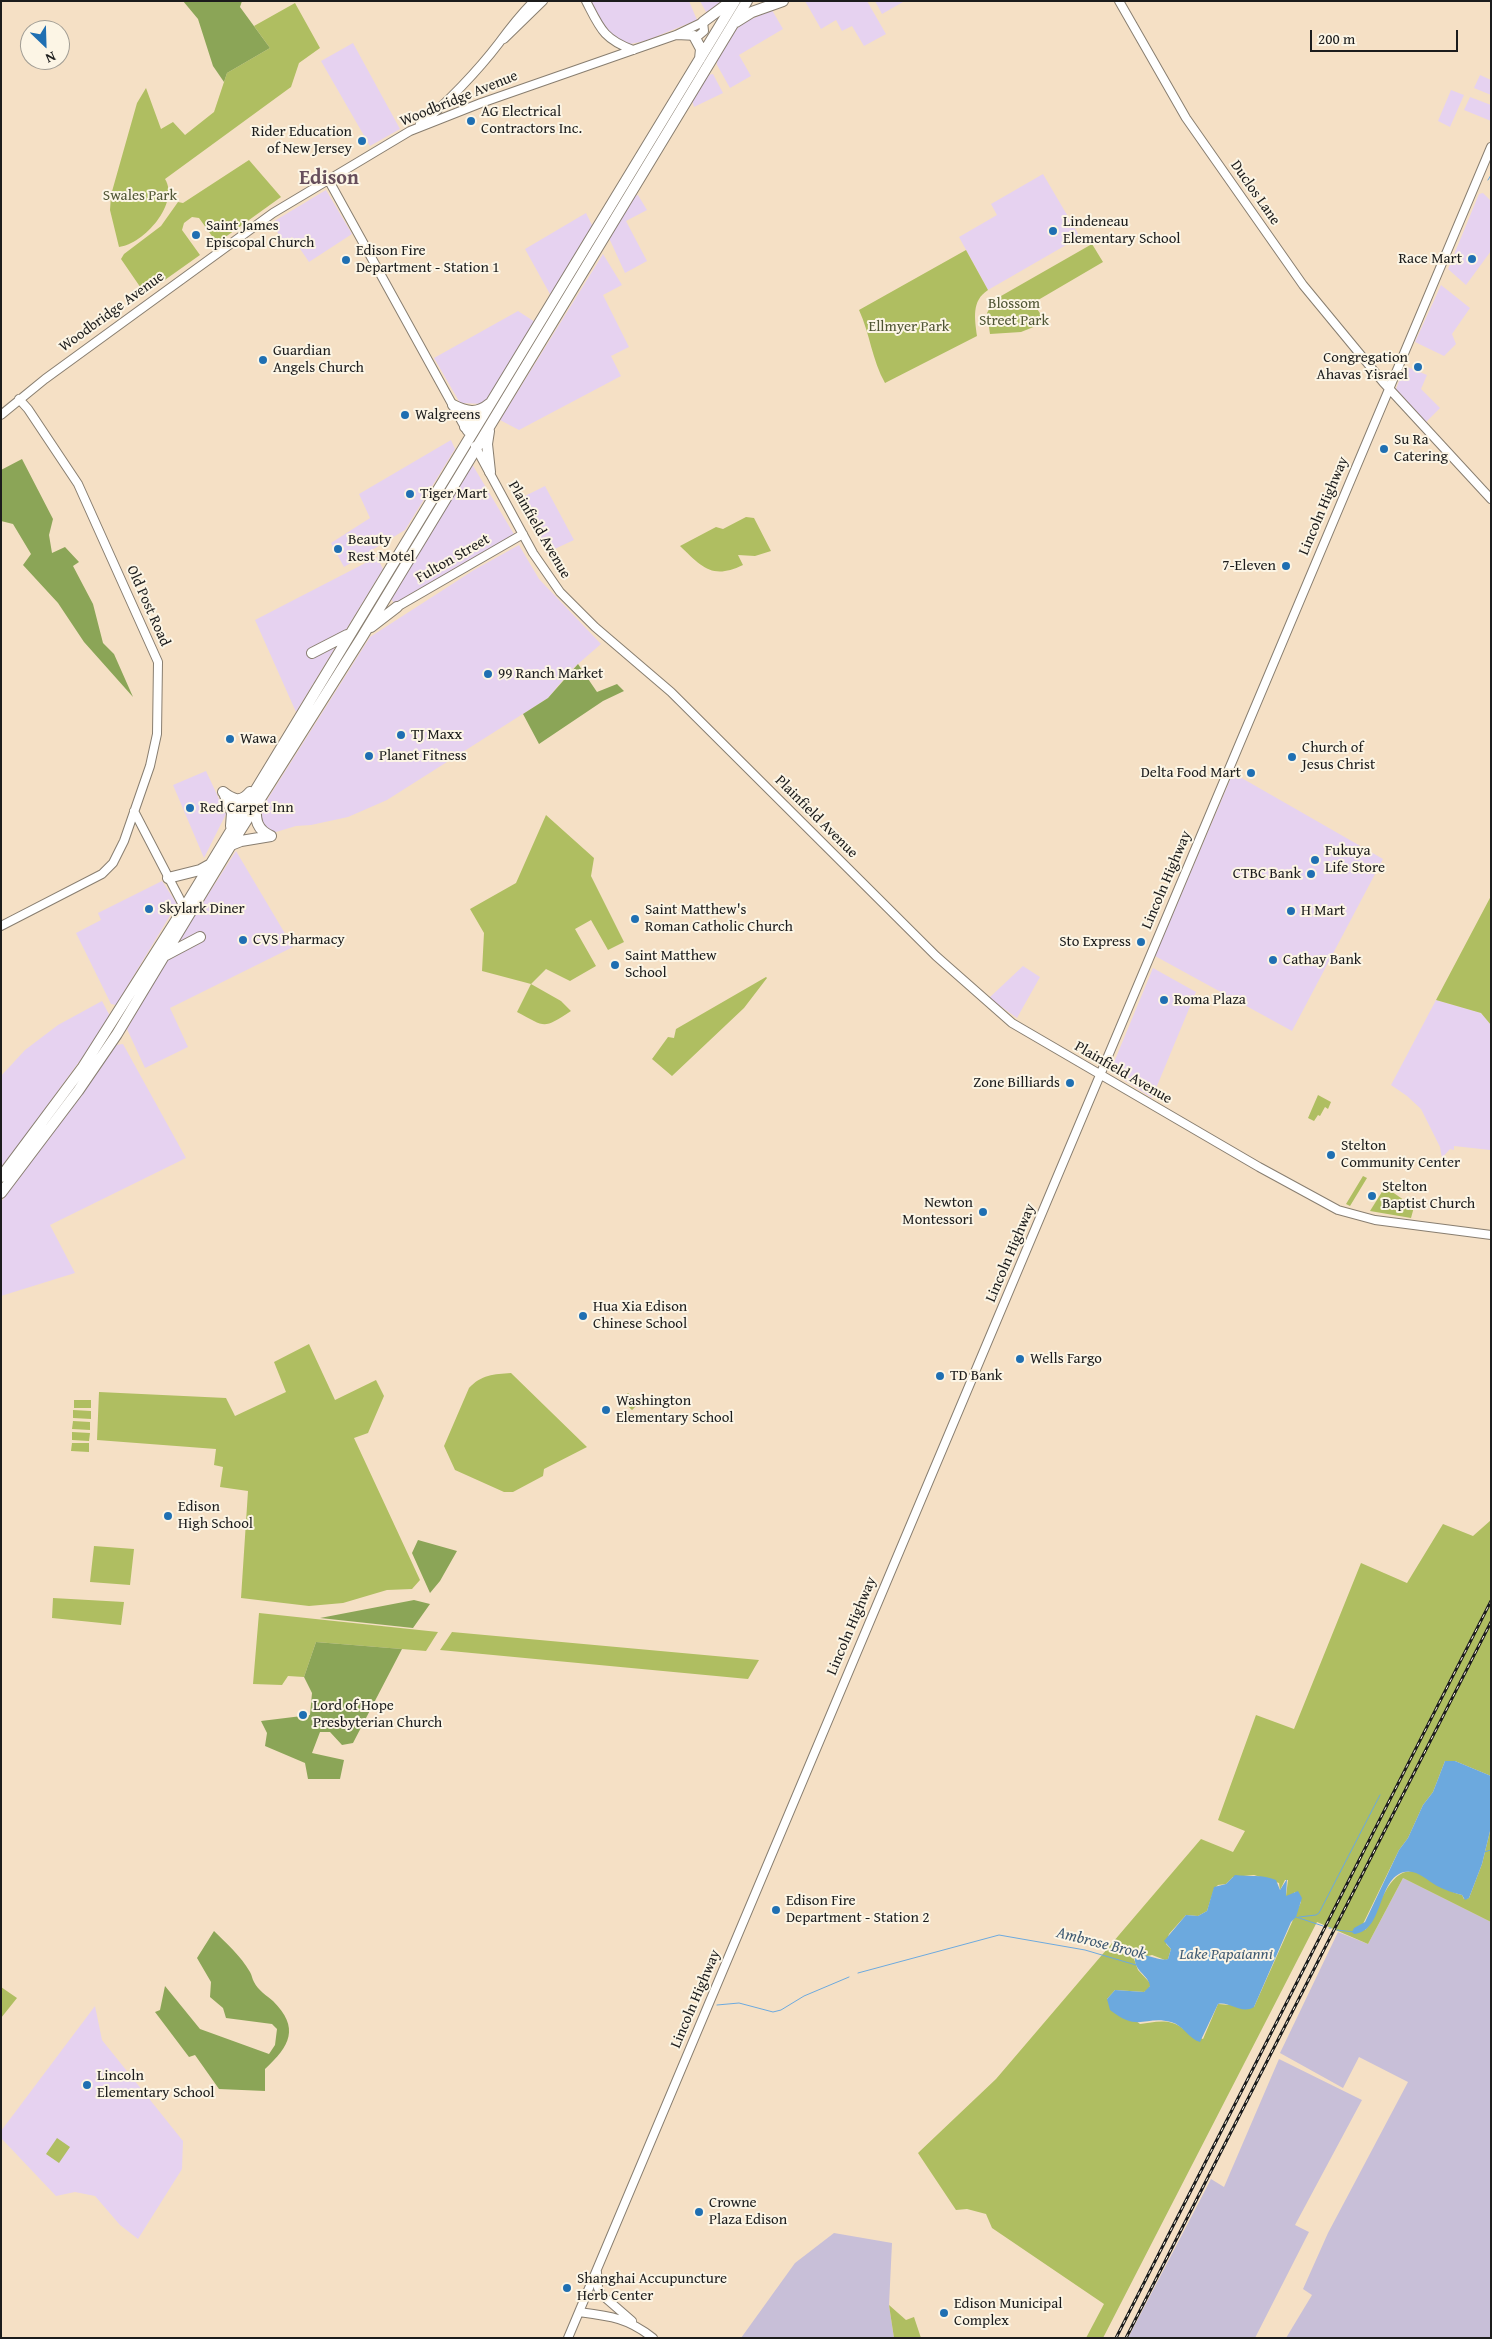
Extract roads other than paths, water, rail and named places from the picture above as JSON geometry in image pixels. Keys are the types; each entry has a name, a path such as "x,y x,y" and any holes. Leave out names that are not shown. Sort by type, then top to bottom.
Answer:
{"highway":[{"path":"703,22 731,1"},
{"path":"1,1193 86,1080 165,955 210,864 735,1"},
{"path":"1,1178 89,1059 256,806 362,637 747,1"},
{"path":"732,26 752,12 784,1"},
{"path":"694,36 701,49 700,59"},
{"path":"453,405 464,411 476,411 483,409 495,398"},
{"path":"465,427 485,414"},
{"path":"489,426 487,444 490,472"},
{"path":"386,597 388,607 398,607"},
{"path":"362,637 374,624 398,607"},
{"path":"328,668 322,656 312,653 346,637 358,620"},
{"path":"231,829 232,813 223,792 232,799 245,798 263,776"},
{"path":"231,845 241,841 271,836 264,833 258,825 256,806"},
{"path":"168,878 200,870 210,864"},
{"path":"165,955 200,937"}],"main road":[{"path":"499,43 510,26 534,1"},
{"path":"410,131 432,114 499,43 518,28 543,1"},
{"path":"586,1 602,32 612,42 633,50"},
{"name":"Duclos Lane","path":"1119,1 1186,118 1306,289 1389,388 1491,499"},
{"path":"676,35 694,36 704,31 703,22"},
{"name":"Woodbridge Avenue","path":"1,415 19,399 273,212 410,131 676,35 703,22"},
{"name":"Lincoln Highway","path":"568,2338 1491,147"},
{"name":"Plainfield Avenue","path":"328,179 523,534 560,592 595,627 671,692 948,967 1012,1023 1258,1167 1338,1210 1376,1220 1491,1235"},
{"name":"Old Post Road","path":"1,926 102,874 113,863 150,766 157,734 158,662 78,484 28,408 19,399"},
{"name":"Fulton Street","path":"398,607 523,534"},
{"path":"134,811 186,912"},
{"path":"597,2269 598,2288 601,2294 653,2338"},
{"path":"579,2312 605,2315 635,2324"}],"water":[{"path":"1445,1761 1455,1761 1491,1776 1491,1827 1482,1864 1469,1898 1465,1900 1462,1895 1440,1887 1414,1872 1404,1872 1392,1880 1370,1925 1363,1931 1354,1934 1352,1932 1354,1928 1365,1922 1399,1850 1408,1838 1423,1805 1433,1792"},
{"name":"Lake Papaianni","path":"1235,1875 1271,1878 1276,1880 1280,1890 1287,1879 1286,1896 1298,1891 1302,1898 1296,1917 1291,1922 1254,2007 1240,2009 1227,2004 1218,2004 1200,2042 1171,2022 1162,2020 1128,2021 1110,2010 1107,1999 1115,1990 1144,1992 1150,1986 1136,1965 1135,1956 1144,1955 1164,1960 1168,1959 1171,1949 1164,1941 1186,1915 1198,1916 1207,1911 1214,1887 1226,1884"}],"waterway":[{"path":"1488,180 1491,175"},
{"path":"1299,1917 1319,1913 1380,1795"},
{"name":"Ambrose Brook","path":"1484,1852 1491,1850"},
{"name":"Ambrose Brook","path":"1296,1917 1323,1926"},
{"name":"Ambrose Brook","path":"1337,1930 1354,1932"},
{"name":"Ambrose Brook","path":"858,1973 999,1935 1085,1950 1136,1965"},
{"name":"Ambrose Brook","path":"717,2005 739,2003 773,2012 781,2010 804,1996 849,1977"}],"railway":[{"path":"1116,2338 1491,1601"},
{"path":"1126,2338 1491,1622"}],"place":[{"name":"AG Electrical Contractors Inc.","path":"471,121"},
{"name":"Rider Education of New Jersey","path":"362,141"},
{"name":"Lindeneau Elementary School","path":"1053,231"},
{"name":"Saint James Episcopal Church","path":"196,235"},
{"name":"Race Mart","path":"1472,259"},
{"name":"Edison Fire Department - Station 1","path":"346,260"},
{"name":"Guardian Angels Church","path":"263,360"},
{"name":"Congregation Ahavas Yisrael","path":"1418,367"},
{"name":"Walgreens","path":"405,415"},
{"name":"Su Ra Catering","path":"1384,449"},
{"name":"Tiger Mart","path":"410,494"},
{"name":"Beauty Rest Motel","path":"338,549"},
{"name":"7-Eleven","path":"1286,566"},
{"name":"99 Ranch Market","path":"488,674"},
{"name":"TJ Maxx","path":"401,735"},
{"name":"Wawa","path":"230,739"},
{"name":"Planet Fitness","path":"369,756"},
{"name":"Church of Jesus Christ","path":"1292,757"},
{"name":"Delta Food Mart","path":"1251,773"},
{"name":"Red Carpet Inn","path":"190,808"},
{"name":"Fukuya Life Store","path":"1315,860"},
{"name":"CTBC Bank","path":"1311,874"},
{"name":"Skylark Diner","path":"149,909"},
{"name":"H Mart","path":"1291,911"},
{"name":"Saint Matthew's Roman Catholic Church","path":"635,919"},
{"name":"CVS Pharmacy","path":"243,940"},
{"name":"Sto Express","path":"1141,942"},
{"name":"Cathay Bank","path":"1273,960"},
{"name":"Saint Matthew School","path":"615,965"},
{"name":"Roma Plaza","path":"1164,1000"},
{"name":"Zone Billiards","path":"1070,1083"},
{"name":"Stelton Community Center","path":"1331,1155"},
{"name":"Stelton Baptist Church","path":"1372,1196"},
{"name":"Newton Montessori","path":"983,1212"},
{"name":"Hua Xia Edison Chinese School","path":"583,1316"},
{"name":"Wells Fargo","path":"1020,1359"},
{"name":"TD Bank","path":"940,1376"},
{"name":"Washington Elementary School","path":"606,1410"},
{"name":"Edison High School","path":"168,1516"},
{"name":"Lord of Hope Presbyterian Church","path":"303,1715"},
{"name":"Edison Fire Department - Station 2","path":"776,1910"},
{"name":"Lincoln Elementary School","path":"87,2085"},
{"name":"Crowne Plaza Edison","path":"699,2212"},
{"name":"Shanghai Accupuncture Herb Center","path":"567,2288"},
{"name":"Edison Municipal Complex","path":"944,2313"}],"district":[{"name":"Edison","path":"329,179"}],"park label":[{"name":"Swales Park","path":"140,196"},
{"name":"Blossom Street Park","path":"1014,312"},
{"name":"Ellmyer Park","path":"909,327"}]}
